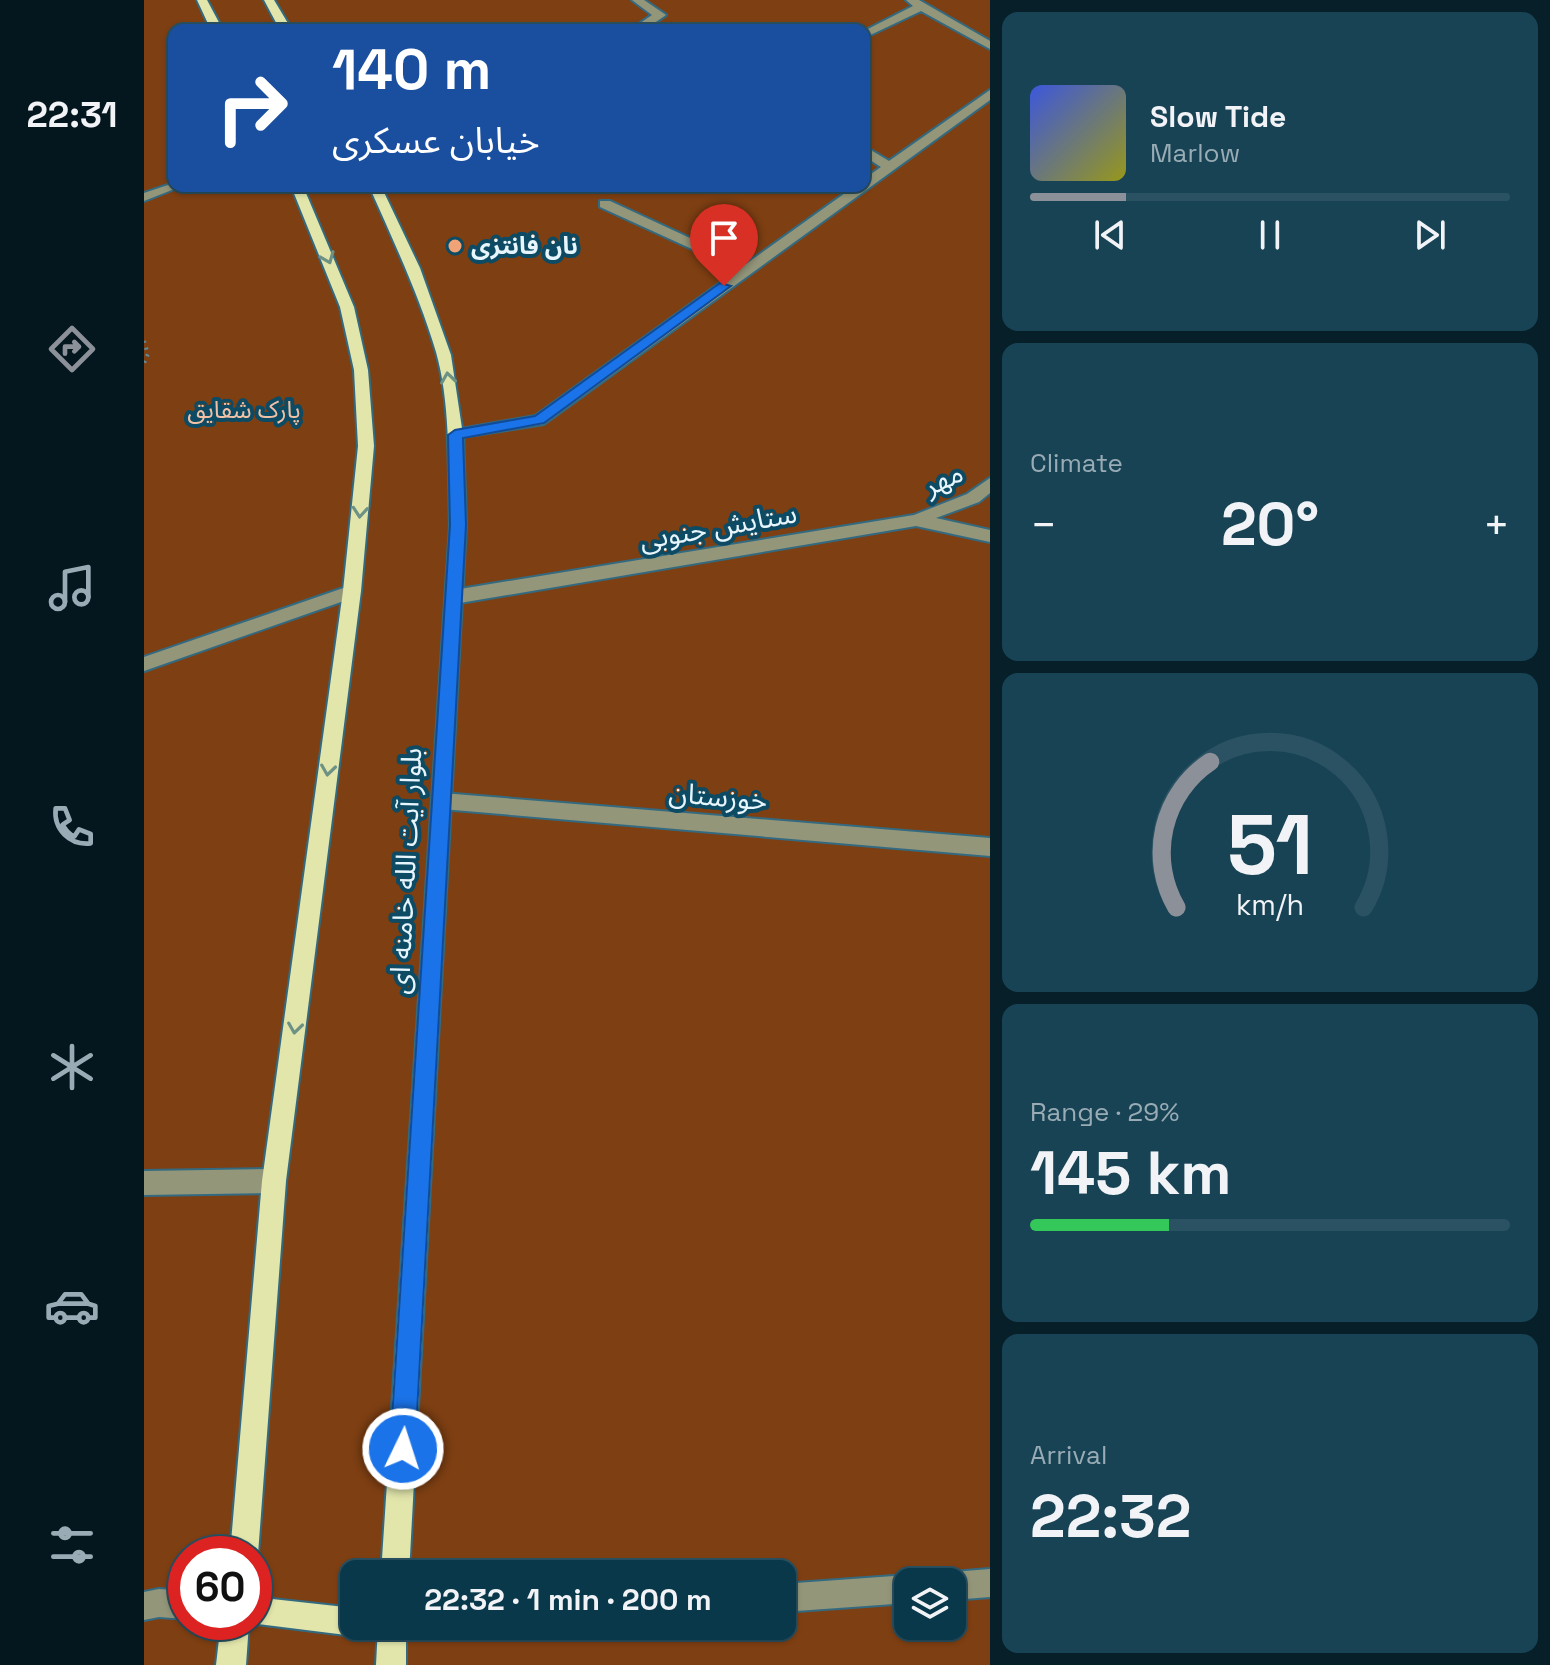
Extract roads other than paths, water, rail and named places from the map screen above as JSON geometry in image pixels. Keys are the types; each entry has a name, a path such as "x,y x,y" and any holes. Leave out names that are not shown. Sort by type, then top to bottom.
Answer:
{"main road":[{"path":"202,0 214,24"},
{"path":"269,0 283,24"},
{"path":"245,1536 274,1181 352,591 366,446 361,370 347,307 299,192"},
{"name":"بلوار آیت الله خامنه ای","path":"382,192 444,355 455,435 458,525 396,1560"},
{"path":"272,1613 340,1620"},
{"path":"231,1665 233,1640"},
{"path":"391,1665 392,1640"}],"street":[{"path":"637,0 660,15 646,24"},
{"path":"870,31 917,3 990,46"},
{"path":"870,181 990,94"},
{"path":"870,154 889,167"},
{"path":"144,197 168,189"},
{"path":"455,435 539,420 855,192"},
{"path":"605,204 747,269"},
{"name":"مهر","path":"916,520 973,498 990,484"},
{"name":"ستایش جنوبی","path":"454,597 916,520 990,536"},
{"path":"144,664 352,591"},
{"name":"خوزستان","path":"442,801 990,847"},
{"path":"144,1183 274,1181"},
{"path":"966,1585 990,1583"},
{"path":"796,1597 894,1590"},
{"path":"144,1606 168,1604"}],"place":[{"name":"نان فانتزی","path":"455,246"}],"park label":[{"name":"پارک شقایق","path":"244,410"}]}
